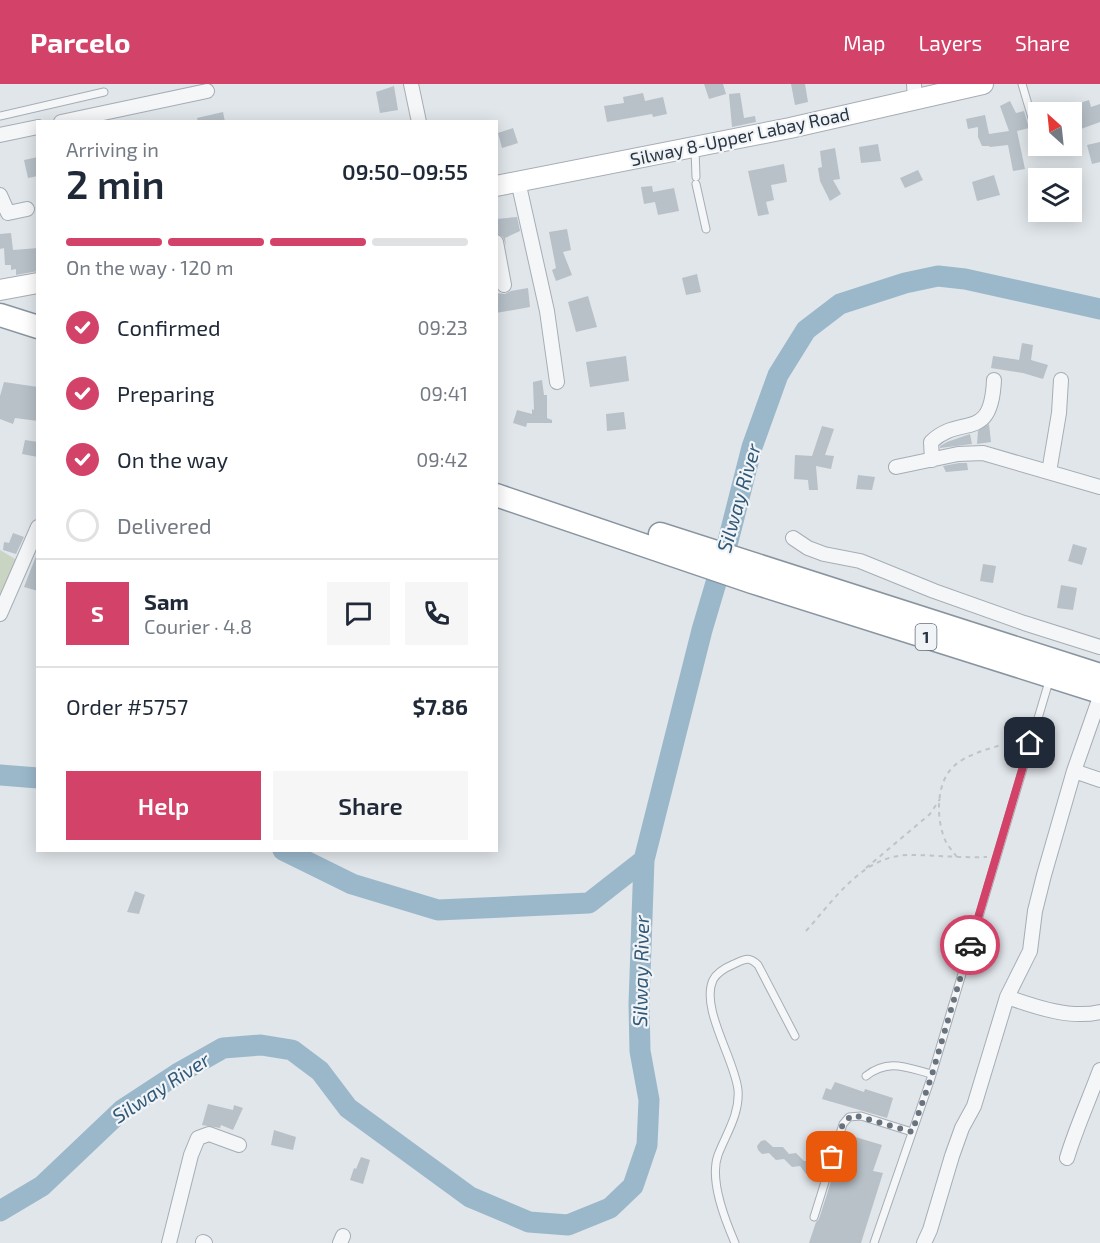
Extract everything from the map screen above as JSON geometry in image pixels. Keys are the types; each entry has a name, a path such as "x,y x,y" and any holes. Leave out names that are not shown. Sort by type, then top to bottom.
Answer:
{"highway":[{"path":"0,315 36,326"},
{"path":"0,327 36,338"},
{"name":"1","path":"498,481 679,549"},
{"name":"1","path":"498,496 679,549 1100,693"},
{"name":"1","path":"755,574 1100,675"}],"main road":[{"name":"Silway 8-Upper Labay Road","path":"498,186 790,128 914,92 982,84"},
{"path":"0,290 36,283"}],"street":[{"path":"411,84 419,120"},
{"path":"70,120 207,91"},
{"path":"0,135 36,127"},
{"path":"518,182 548,311 557,382"},
{"path":"0,195 8,213 27,209"},
{"path":"498,253 504,285"},
{"path":"932,460 931,442 935,438 975,423 989,411 994,380"},
{"path":"1049,472 1059,413 1061,380"},
{"path":"896,467 958,454 983,453 1100,487"},
{"path":"0,614 36,533"},
{"path":"793,538 808,548 824,554 860,561 934,591 1100,647"},
{"path":"924,1243 962,1128 974,1106 1007,997 1030,951 1035,911 1044,875 1074,771 1100,697"},
{"path":"1074,771 1100,780"},
{"path":"1007,997 1047,1009 1080,1014 1100,1012"},
{"path":"1067,1158 1078,1122 1089,1101 1100,1070"},
{"path":"169,1243 191,1155 198,1138 209,1134 239,1145"}],"lane":[{"path":"1022,84 1028,104"},
{"path":"0,117 104,93"},
{"path":"695,147 696,180 706,229"},
{"path":"874,1243 932,1074 1050,676"},
{"path":"735,1243 715,1178 717,1157 732,1124 738,1090 714,1018 710,990 714,978 725,968 746,958 752,960 758,965 795,1036"},
{"path":"867,1076 881,1066 891,1065 932,1074"},
{"path":"814,1216 843,1124 849,1117 861,1116 912,1132"}],"path":[{"path":"957,857 946,842 940,821 943,784 953,767 971,756 1001,745"},
{"path":"806,931 850,881 930,814 940,799"},
{"path":"863,870 888,858 906,855 996,856"}],"green space":[{"path":"0,550 22,563 0,598"}],"building":[{"path":"704,84 723,84 726,94 709,99"},
{"path":"791,84 805,84 808,102 795,105"},
{"path":"394,86 398,110 380,113 376,92"},
{"path":"643,93 645,101 663,97 667,114 653,117 652,114 607,122 604,106 624,103 623,97"},
{"path":"740,93 744,118 755,116 756,122 732,127 729,94"},
{"path":"1089,100 1091,107 1100,104 1100,122 1082,129 1082,102"},
{"path":"1010,101 1016,113 1024,111 1028,128 1017,131 1025,169 1013,171 1008,145 982,146 978,137 978,127 968,129 966,119 985,115 989,134 1009,131 1000,106"},
{"path":"223,112 225,120 198,120 197,118"},
{"path":"513,128 518,143 502,148 498,133"},
{"path":"1100,142 1100,162 1092,164 1087,145"},
{"path":"878,144 881,161 861,163 859,147"},
{"path":"835,148 840,179 833,180 841,194 830,201 820,181 818,168 822,167 820,151"},
{"path":"36,157 36,176 28,178 24,160"},
{"path":"784,164 787,182 771,185 774,200 766,202 769,214 758,216 748,171"},
{"path":"918,170 923,180 905,188 900,178"},
{"path":"994,175 1000,195 977,201 972,182"},
{"path":"652,186 653,192 674,188 679,211 658,215 655,202 644,204 641,187"},
{"path":"517,217 520,231 505,238 506,246 503,237 498,234 498,219"},
{"path":"567,229 571,250 563,252 572,275 556,281 552,270 556,268 549,232"},
{"path":"11,233 13,250 36,248 36,271 16,275 16,269 11,270 11,265 5,265 4,248 0,249 0,234"},
{"path":"697,274 701,292 686,295 682,278"},
{"path":"528,288 530,307 498,313 498,293 505,294"},
{"path":"588,296 597,327 576,332 568,302"},
{"path":"1022,343 1033,345 1031,360 1048,365 1043,379 991,368 993,356 1019,360"},
{"path":"626,356 629,381 590,387 586,362"},
{"path":"542,380 544,395 547,395 547,418 552,420 552,423 527,423 526,427 513,423 517,410 532,414 532,409 534,410 533,382"},
{"path":"4,382 36,387 36,421 15,418 13,424 0,419 0,396"},
{"path":"624,412 626,429 607,431 606,414"},
{"path":"989,424 991,442 977,444 978,431"},
{"path":"822,426 834,429 825,455 834,456 831,469 816,466 818,490 809,490 808,480 794,479 795,455 812,456"},
{"path":"970,434 972,444 940,448 947,442"},
{"path":"25,440 36,442 36,457 22,454"},
{"path":"967,463 968,470 946,472 943,466"},
{"path":"858,475 875,477 872,490 856,489"},
{"path":"13,533 24,537 16,554 3,550 4,542 9,543"},
{"path":"1073,544 1087,548 1082,565 1068,561"},
{"path":"36,556 36,590 24,587"},
{"path":"983,564 996,566 993,583 980,581"},
{"path":"1061,585 1077,588 1073,610 1057,608"},
{"path":"135,891 145,895 139,914 127,912"},
{"path":"835,1082 864,1092 865,1089 893,1098 887,1118 822,1099 826,1088 831,1090"},
{"path":"208,1104 233,1110 234,1105 243,1108 233,1130 221,1125 220,1128 202,1125"},
{"path":"274,1130 296,1137 293,1150 271,1145"},
{"path":"852,1136 882,1145 873,1171 883,1173 861,1243 809,1243 838,1160 845,1162"},
{"path":"765,1140 773,1147 783,1147 789,1154 796,1153 804,1161 814,1161 818,1169 813,1174 806,1174 800,1166 792,1167 784,1159 776,1160 769,1153 762,1154 757,1146"},
{"path":"361,1157 370,1160 363,1184 350,1180"}],"waterway":[{"name":"Silway River","path":"0,1211 42,1186 122,1110 177,1074 223,1048 261,1045 292,1050 320,1071 348,1108 470,1197 529,1222 568,1225 610,1208 633,1186 647,1145 649,1100 640,1051 639,1004 644,860 702,630 726,549 752,447 778,375 806,330 840,304 905,283 938,276 965,279 1100,309"},
{"path":"0,775 36,778"},
{"path":"287,852 352,884 438,910 589,903 644,860"}],"way so far":[{"path":"832,1157 843,1124 854,1115 912,1132 931,1078 970,945"}],"route":[{"path":"970,945 1030,743"}]}
